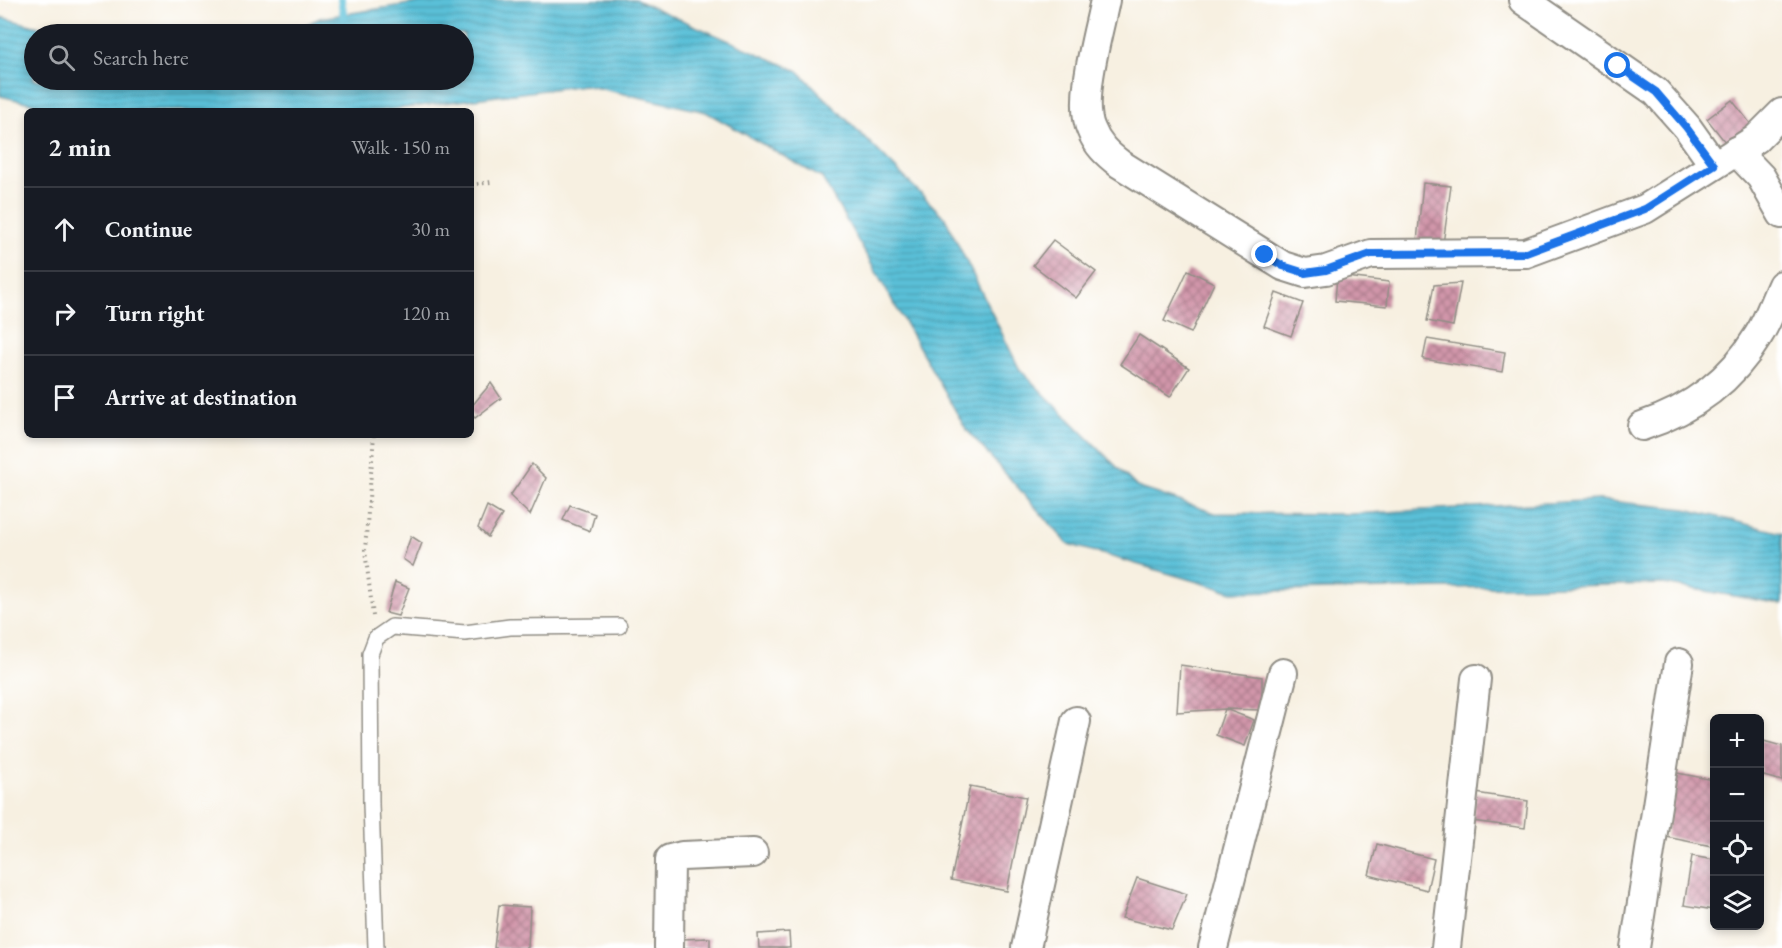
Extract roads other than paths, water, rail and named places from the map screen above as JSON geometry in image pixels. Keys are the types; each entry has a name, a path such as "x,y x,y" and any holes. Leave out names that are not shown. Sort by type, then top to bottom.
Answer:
{"street":[{"path":"1105,0 1086,97 1089,127 1102,149 1120,164 1283,266 1305,273 1326,270 1371,254 1526,253 1645,209 1756,139 1782,113"},
{"path":"1523,0 1656,92 1686,127 1725,158 1761,177 1782,214"},
{"path":"1642,426 1668,417 1712,390 1728,376 1744,358 1760,334 1782,285"},
{"path":"1635,948 1679,663"},
{"path":"1213,948 1283,673"},
{"path":"1446,948 1476,679"},
{"path":"1026,948 1076,722"},
{"path":"669,948 669,862 672,858 753,853"}],"lane":[{"path":"376,948 371,804 370,654 376,638 392,627 465,633 510,627 619,626"}],"water":[{"path":"434,0 636,0 798,71 945,218 1020,370 1137,487 1215,513 1351,514 1600,500 1686,509 1782,533 1782,604 1664,584 1232,592 1068,544 966,429 822,178 706,112 584,85 404,108 51,108 0,96 0,17 27,24 24,24 24,90 474,90 474,24 308,24 320,18"}],"waterway":[{"path":"341,0 345,24"}]}
